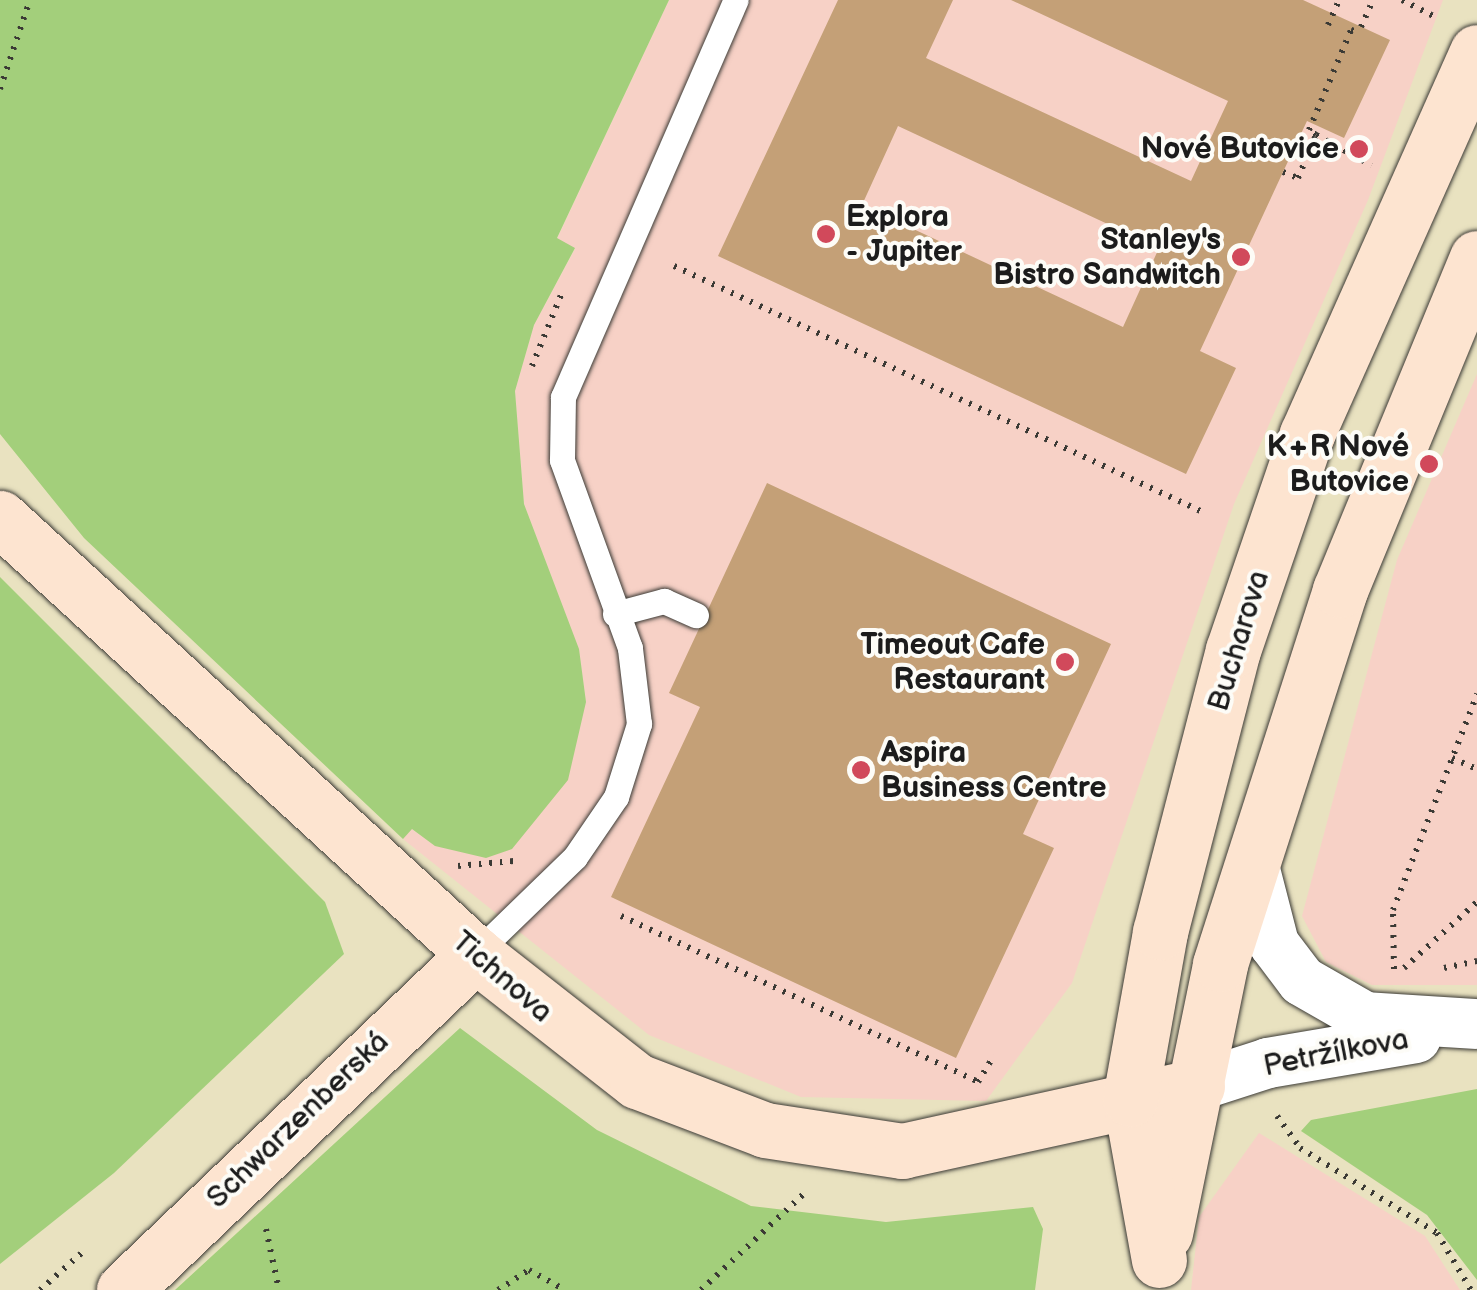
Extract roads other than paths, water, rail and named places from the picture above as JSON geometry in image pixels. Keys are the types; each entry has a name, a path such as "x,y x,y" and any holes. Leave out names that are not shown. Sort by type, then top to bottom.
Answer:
{"main road":[{"name":"Bucharova","path":"1157,1275 1130,1099 1160,932 1233,650 1307,434 1466,40"},
{"name":"Bucharova","path":"1157,1275 1197,1086 1253,862 1340,590 1477,258"},
{"name":"Tichnova","path":"0,518 474,954 637,1081 765,1130 902,1151 1197,1086"},
{"name":"Schwarzenberská","path":"124,1290 474,954"}],"street":[{"path":"1253,862 1274,944 1302,980 1365,1018 1477,1026"},
{"name":"Petržílkova","path":"1197,1086 1268,1063 1477,1026"}],"lane":[{"path":"474,954 576,857 616,797 639,724 615,614 562,460 564,397 736,0"},
{"path":"615,614 664,601 696,615"}],"place":[{"name":"Nové Butovice","path":"1359,149"},
{"name":"Explora - Jupiter","path":"826,234"},
{"name":"Stanley's Bistro Sandwitch","path":"1241,257"},
{"name":"K+R Nové Butovice","path":"1429,464"},
{"name":"Timeout Cafe Restaurant","path":"1065,662"},
{"name":"Aspira Business Centre","path":"861,770"}]}
